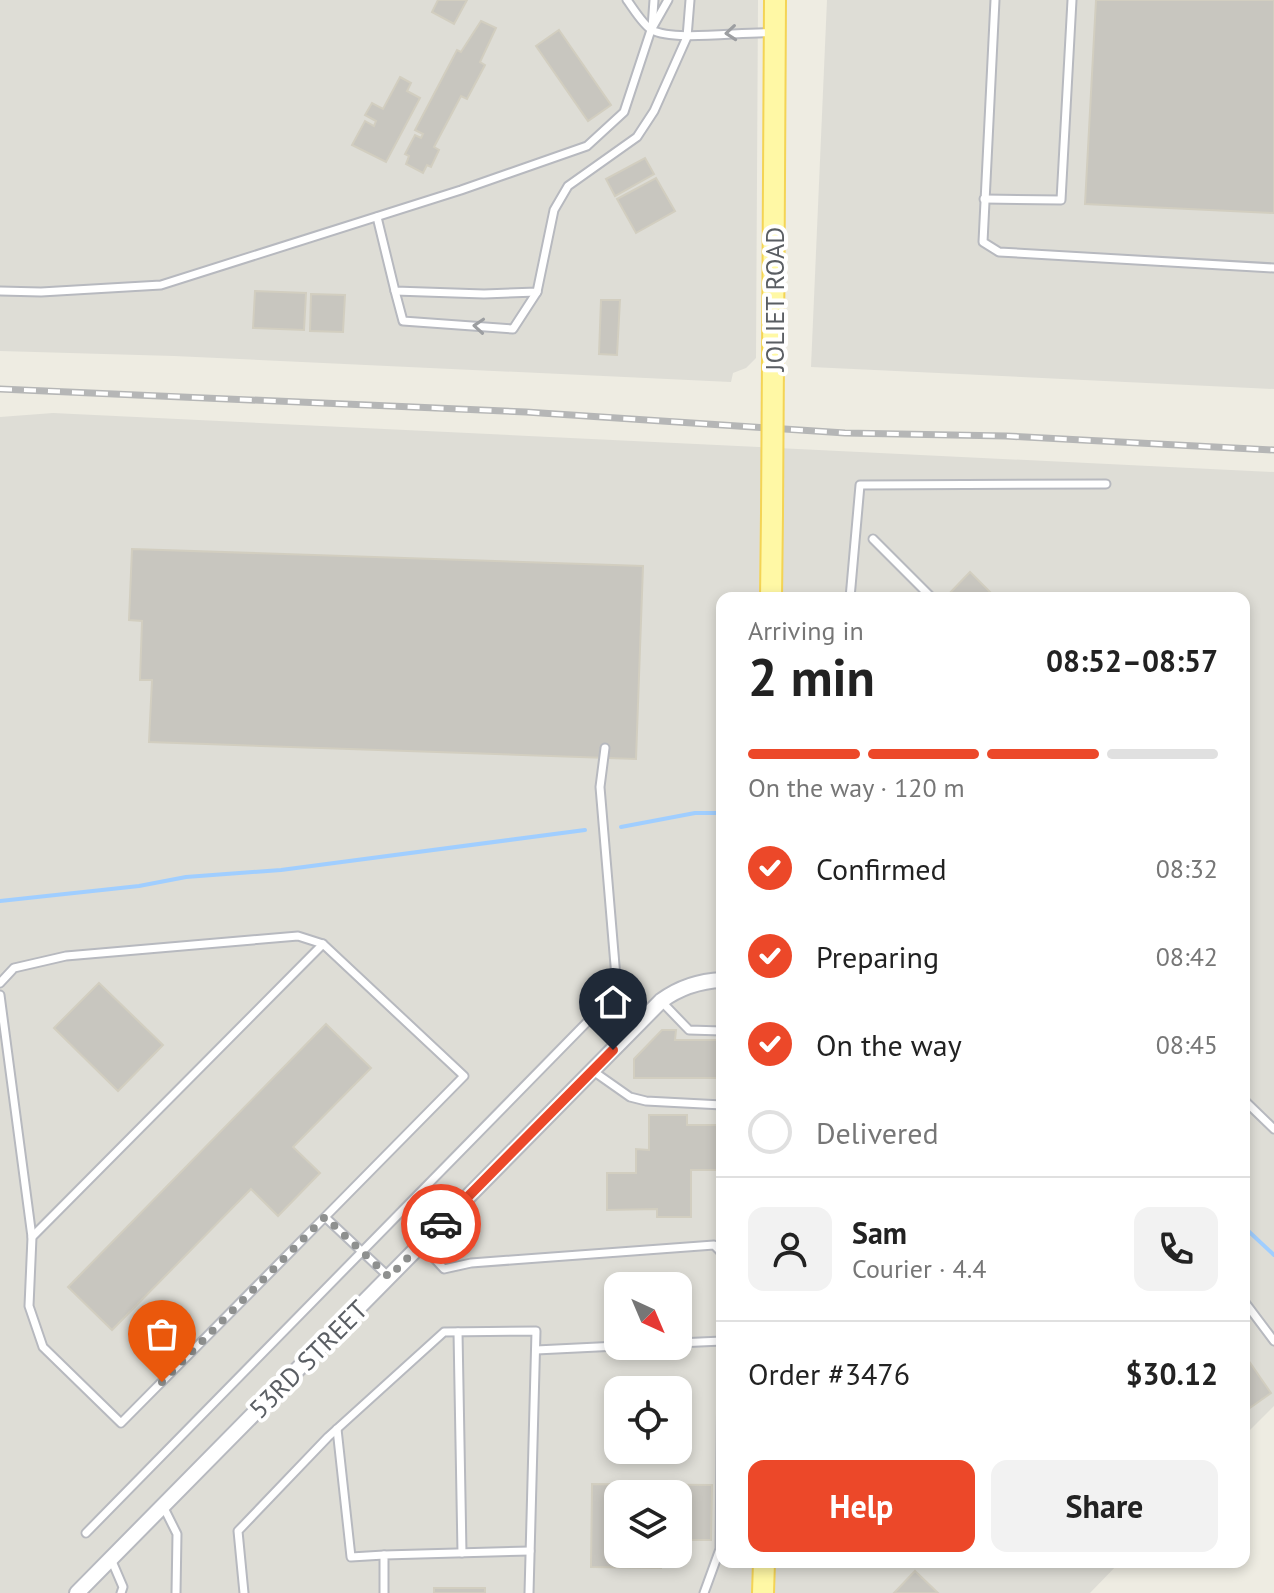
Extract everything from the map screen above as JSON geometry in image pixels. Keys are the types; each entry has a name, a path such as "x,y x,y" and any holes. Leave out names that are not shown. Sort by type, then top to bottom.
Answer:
{"main road":[{"name":"JOLIET ROAD","path":"771,592 775,0"},
{"path":"763,1593 764,1568"}],"street":[{"name":"53RD STREET","path":"77,1593 661,1001 687,986 716,980"}],"lane":[{"path":"651,30 654,0"},
{"path":"0,291 41,292 161,285 587,146 624,112 651,30 668,0"},
{"path":"377,217 403,321 513,329 537,292 554,210 568,186 637,137 654,111 687,37 690,0"},
{"path":"995,0 983,242 999,252 1274,268"},
{"path":"984,199 1061,200 1072,0"},
{"path":"628,1 651,30 687,37 776,33"},
{"path":"395,291 537,292"},
{"path":"851,592 860,485 1106,484"},
{"path":"873,539 926,592"},
{"path":"605,748 600,787 617,989 633,1029"},
{"path":"0,983 14,968 66,956 298,936 323,944 464,1076 121,1423 43,1347 29,1306 32,1237 0,995"},
{"path":"32,1237 323,944"},
{"path":"661,1001 689,1030 716,1031"},
{"path":"86,1533 593,1016"},
{"path":"592,1071 630,1097 646,1101 716,1105"},
{"path":"1250,1106 1274,1129"},
{"path":"325,1217 389,1277"},
{"path":"421,1244 444,1269 471,1263 716,1247"},
{"path":"1250,1309 1274,1341"},
{"path":"244,1593 238,1531 337,1429 444,1332 536,1331 529,1593"},
{"path":"458,1332 462,1553"},
{"path":"692,1342 716,1341"},
{"path":"536,1350 604,1347"},
{"path":"337,1429 351,1557 530,1551"},
{"path":"163,1506 177,1534 176,1593"},
{"path":"384,1555 384,1593"},
{"path":"111,1559 123,1587 121,1593"},
{"path":"704,1593 716,1560"}],"shaded area":[{"path":"0,0 758,0 756,358 746,368 733,373 731,382 0,351"},
{"path":"827,0 1274,0 1274,389 811,367"},
{"path":"53,413 1274,472 1274,1406 1250,1430 1250,592 716,592 716,1568 1114,1568 1090,1593 0,1593 0,417"}],"building":[{"path":"438,0 467,0 454,24 432,12"},
{"path":"1096,0 1274,0 1274,213 1085,204"},
{"path":"481,21 496,28 480,62 485,65 467,99 461,96 434,147 439,150 431,167 427,165 423,173 406,164 409,156 405,154 415,135 421,138 423,134 415,130 457,50 461,52"},
{"path":"559,30 611,105 588,121 536,46"},
{"path":"400,77 411,83 407,91 420,98 386,162 352,145 365,121 374,126 376,121 365,115 372,103 383,109"},
{"path":"645,158 654,174 615,196 606,179"},
{"path":"656,178 675,211 636,233 617,199"},
{"path":"255,291 306,293 304,330 253,328"},
{"path":"311,294 345,295 343,332 310,331"},
{"path":"601,300 620,300 617,355 599,354"},
{"path":"132,549 643,566 636,759 149,742 152,680 140,680 142,621 129,620"},
{"path":"970,572 990,592 951,592"},
{"path":"99,983 163,1045 118,1091 54,1028"},
{"path":"326,1024 371,1068 293,1147 320,1173 278,1216 251,1189 112,1330 68,1287"},
{"path":"662,1030 676,1030 675,1040 716,1040 716,1078 634,1078 634,1059"},
{"path":"649,1115 687,1115 687,1125 716,1125 716,1170 691,1170 691,1217 657,1217 657,1209 607,1210 607,1173 636,1173 636,1149 649,1150"},
{"path":"1250,1363 1271,1393 1250,1408"},
{"path":"592,1484 604,1484 604,1567 591,1567"},
{"path":"692,1485 712,1485 711,1540 692,1540"},
{"path":"915,1571 938,1593 894,1593"},
{"path":"434,1588 485,1588 485,1593 434,1593"}],"waterway":[{"path":"621,827 695,813 716,813"},
{"path":"0,901 139,886 186,877 281,870 585,830"},
{"path":"1250,1233 1274,1255"}],"railway":[{"path":"0,389 526,412 845,433 1006,436 1274,450"}],"way so far":[{"path":"162,1382 325,1217 389,1277 441,1224"}],"route":[{"path":"441,1224 613,1050"}]}
